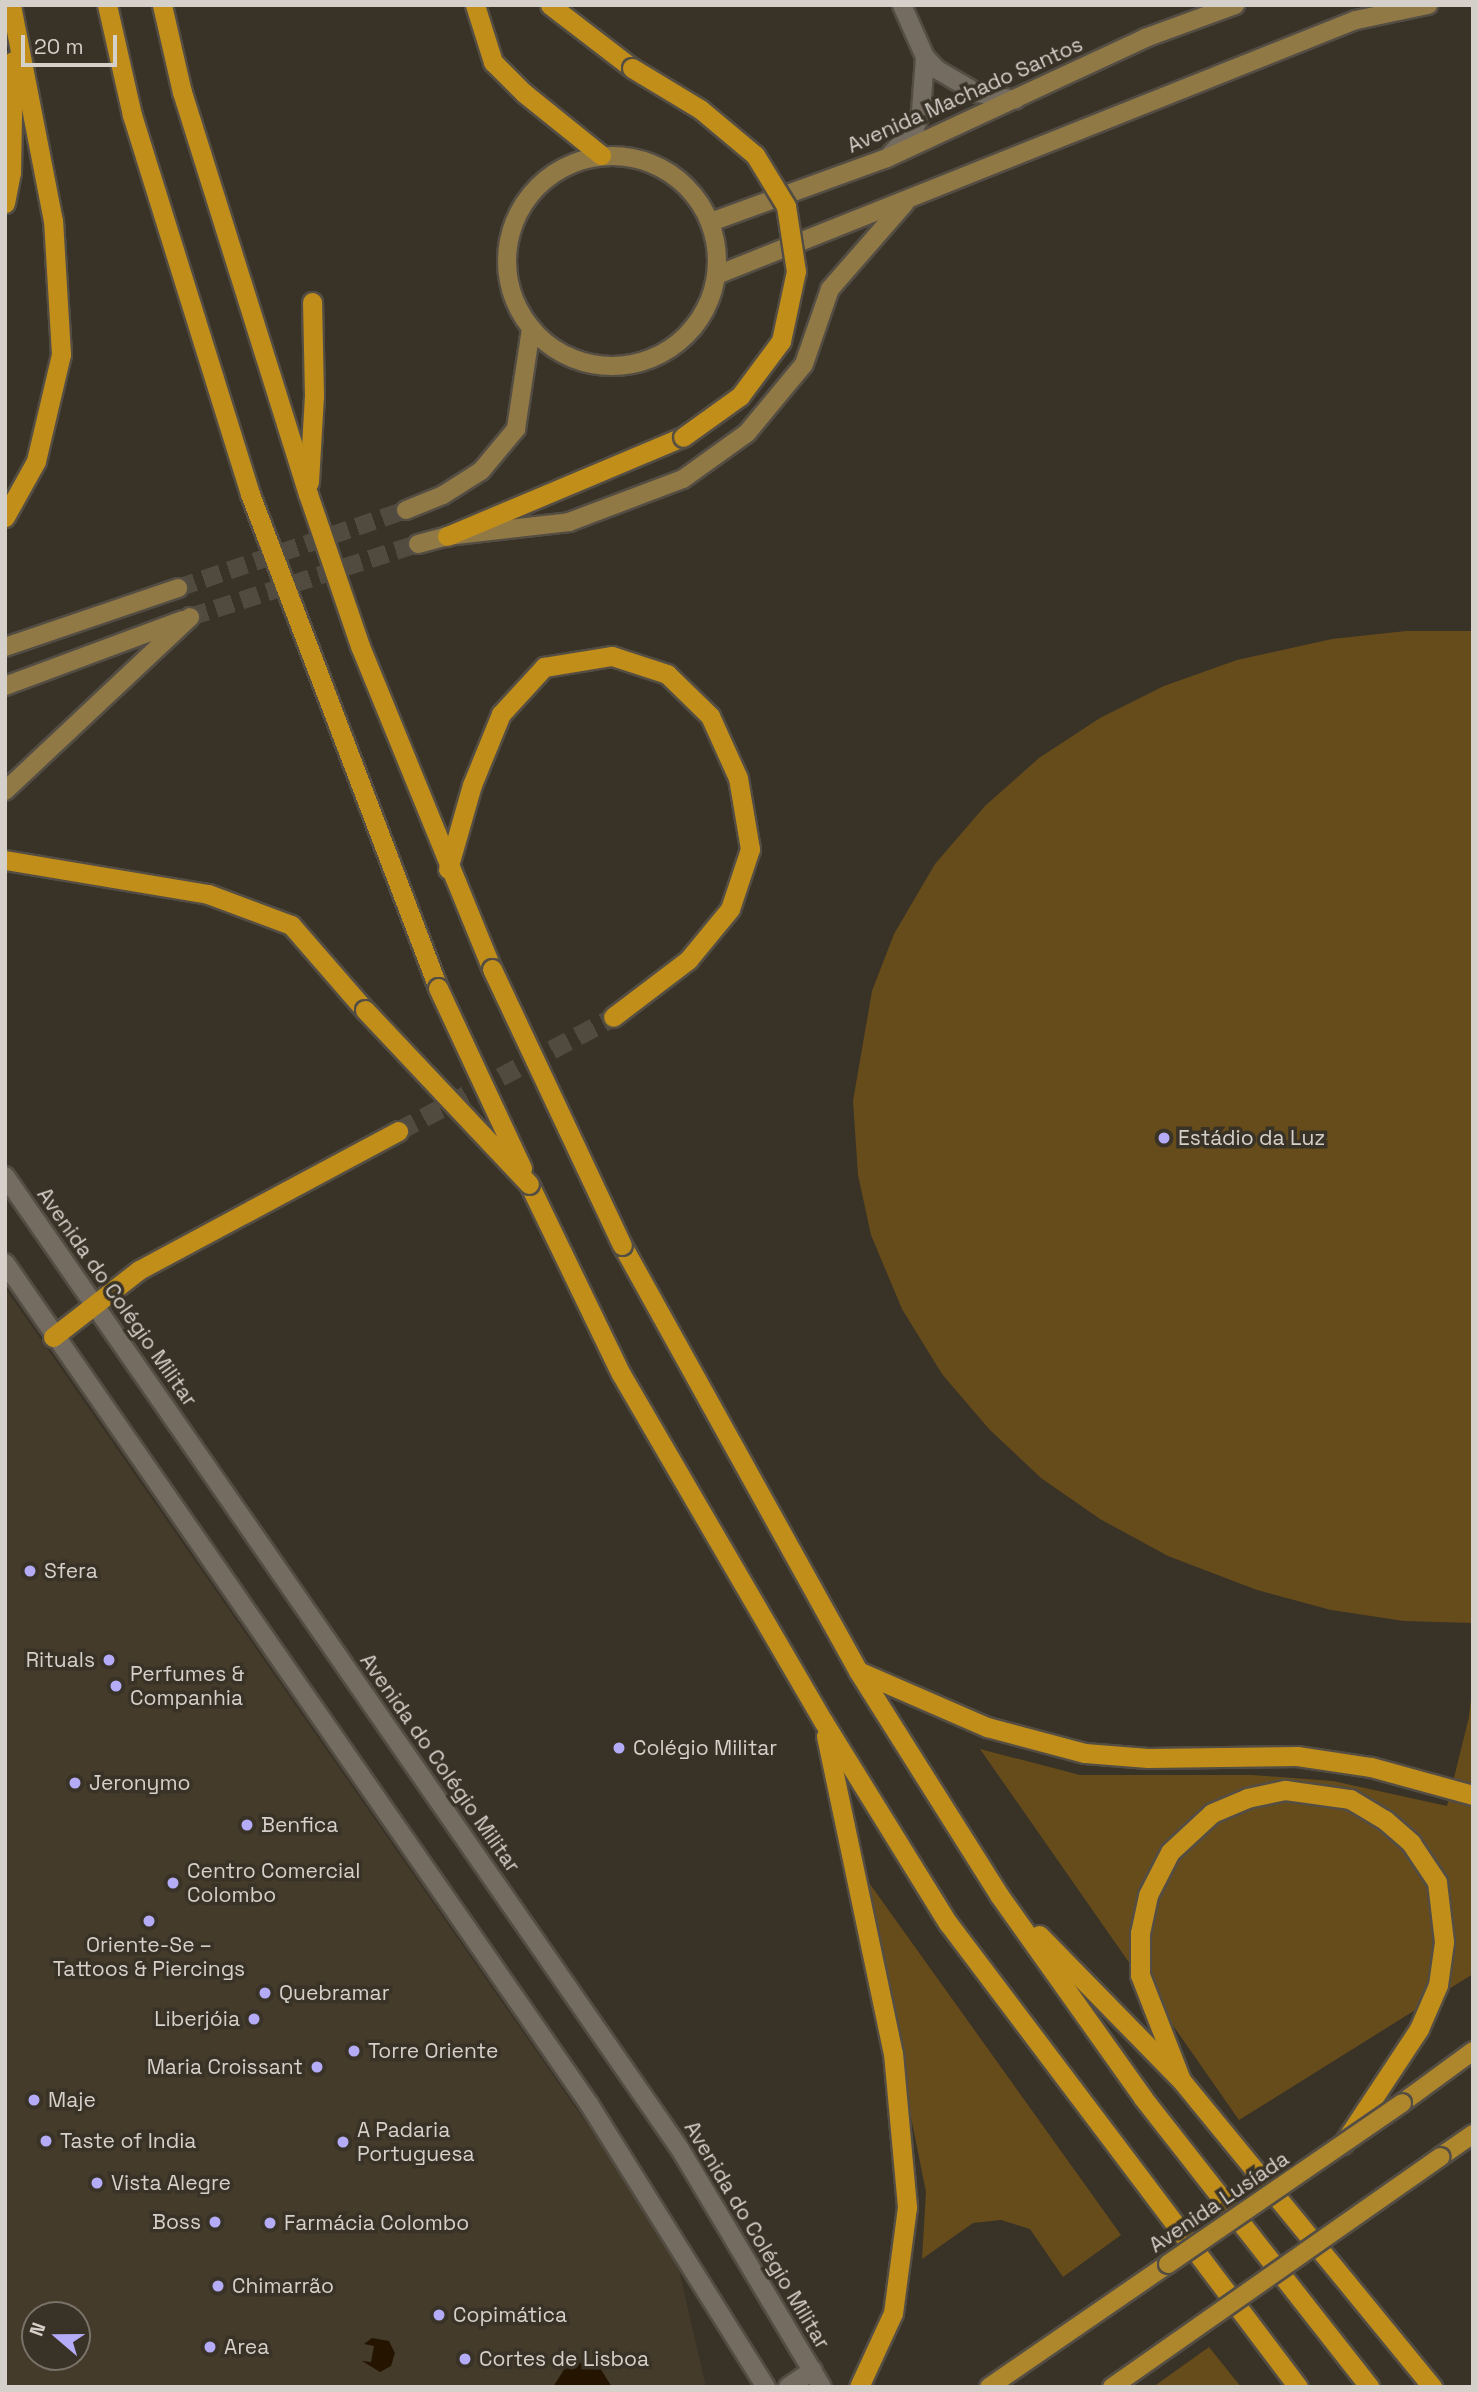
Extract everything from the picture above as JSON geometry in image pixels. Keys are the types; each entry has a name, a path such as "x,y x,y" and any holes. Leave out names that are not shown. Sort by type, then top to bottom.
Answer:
{"highway":[{"path":"107,5 132,115 250,494 438,988 621,1374 823,1721 948,1923 1298,2387"},
{"path":"163,5 182,92 308,494 360,646 448,869 622,1245 858,1671 999,1895 1143,2098 1370,2387"},
{"path":"475,5 493,62 524,93 601,155"},
{"path":"447,536 683,437 740,396 781,341 796,271 786,206 755,155 699,109 632,68 550,5"},
{"path":"5,203 11,172 13,13"},
{"path":"5,517 36,461 61,354 53,221 13,13"},
{"path":"308,494 314,395 312,302"},
{"path":"448,869 472,785 501,714 544,667 612,656 667,674 710,716 738,778 750,849 730,909 688,960 613,1017"},
{"path":"5,859 208,894 291,925 365,1010 529,1184"},
{"path":"53,1337 139,1270 192,1245 398,1131"},
{"path":"858,1671 987,1727 1085,1753 1149,1758 1297,1756 1371,1767 1473,1795"},
{"path":"823,1721 893,2053 907,2207 893,2313 859,2387"},
{"path":"1181,2080 1140,1975 1140,1933 1148,1895 1170,1852 1212,1813 1247,1798 1285,1790 1350,1799 1385,1820 1411,1843 1437,1882 1444,1942 1438,1985 1419,2029 1343,2144"},
{"path":"999,1895 1181,2080 1432,2387"}],"main road":[{"name":"Avenida Machado Santos","path":"711,222 887,158 1145,38 1235,5"},
{"path":"717,275 1356,20 1428,5"},
{"path":"601,155 635,157 667,170 693,192 711,222 718,248 717,275 706,308 686,337 657,356 635,363 589,364 557,352 531,329 514,301 506,269 513,227 521,206 542,181 569,163 601,155"},
{"path":"418,544 447,536 569,522 683,479 747,433 804,364 830,289 908,200"},
{"path":"406,510 443,495 481,471 516,429 531,329"},
{"path":"5,647 178,588"},
{"path":"5,686 190,617 5,791"},
{"name":"Avenida Lusíada","path":"989,2387 1343,2144 1473,2051"},
{"path":"1112,2387 1473,2134"}],"street":[{"path":"887,158 903,144 918,120 927,74 925,57 902,5"},
{"path":"925,57 936,69 977,93 1015,100"},
{"name":"Avenida do Colégio Militar","path":"5,1175 680,2149 822,2387"},
{"path":"5,1263 53,1337 589,2104 766,2387"},
{"path":"788,2387 813,2370"}],"shaded area":[{"name":"Estádio da Luz","path":"1406,631 1473,631 1473,1623 1404,1621 1331,1610 1257,1590 1168,1556 1100,1519 1041,1478 989,1429 942,1374 902,1309 871,1235 858,1175 853,1101 872,991 894,934 935,864 985,806 1039,758 1100,718 1164,686 1237,660 1332,639"},
{"name":"Centro Comercial Colombo","path":"5,1288 674,2249 706,2387 5,2387"},
{"path":"1473,1680 1473,1974 1239,2120 980,1749 1080,1775 1252,1775 1333,1781 1447,1806 1469,1717"},
{"path":"862,1873 1121,2235 1063,2277 1030,2229 1001,2220 973,2223 922,2259 926,2192"},
{"path":"372,2338 389,2341 395,2353 391,2366 380,2372 362,2361 371,2362 374,2346 364,2344"},
{"path":"1209,2347 1241,2387 1153,2387"},
{"path":"583,2362 600,2368 612,2387 553,2387 565,2368"}],"tunnel":[{"path":"178,588 406,510"},
{"path":"190,617 418,544"},
{"path":"398,1131 613,1017"}],"place":[{"name":"Estádio da Luz","path":"1164,1138"},
{"name":"Sfera","path":"30,1571"},
{"name":"Rituals","path":"109,1660"},
{"name":"Perfumes & Companhia","path":"116,1686"},
{"name":"Colégio Militar","path":"619,1748"},
{"name":"Jeronymo","path":"75,1783"},
{"name":"Benfica","path":"247,1825"},
{"name":"Centro Comercial Colombo","path":"173,1883"},
{"name":"Oriente-Se – Tattoos & Piercings","path":"149,1921"},
{"name":"Quebramar","path":"265,1993"},
{"name":"Liberjóia","path":"254,2019"},
{"name":"Torre Oriente","path":"354,2051"},
{"name":"Maria Croissant","path":"317,2067"},
{"name":"Maje","path":"34,2100"},
{"name":"Taste of India","path":"46,2141"},
{"name":"A Padaria Portuguesa","path":"343,2142"},
{"name":"Vista Alegre","path":"97,2183"},
{"name":"Boss","path":"215,2222"},
{"name":"Farmácia Colombo","path":"270,2223"},
{"name":"Chimarrão","path":"218,2286"},
{"name":"Copimática","path":"439,2315"},
{"name":"Area","path":"210,2347"},
{"name":"Cortes de Lisboa","path":"465,2359"}]}
